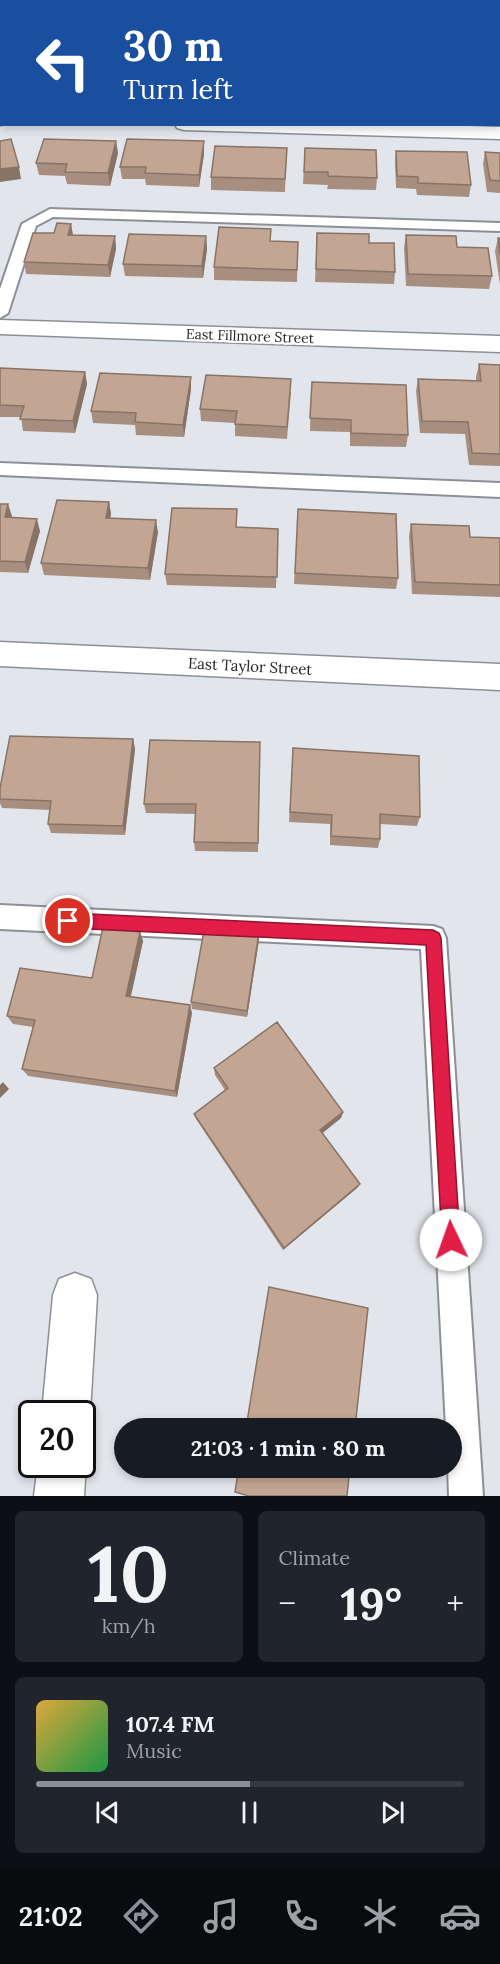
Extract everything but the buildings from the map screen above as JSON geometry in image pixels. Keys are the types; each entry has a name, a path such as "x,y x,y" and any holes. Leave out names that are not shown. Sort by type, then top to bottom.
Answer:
{"street":[{"path":"258,126 500,133"},
{"name":"East Fillmore Street","path":"0,327 500,344"},
{"name":"East Taylor Street","path":"0,654 500,677"},
{"path":"67,1400 75,1295"},
{"path":"59,1496 61,1478"}],"lane":[{"path":"0,313 29,224 50,213 500,227"},
{"path":"0,469 500,490"},
{"path":"0,917 433,938 466,1496"}],"route":[{"path":"68,921 433,938 451,1240"}]}
